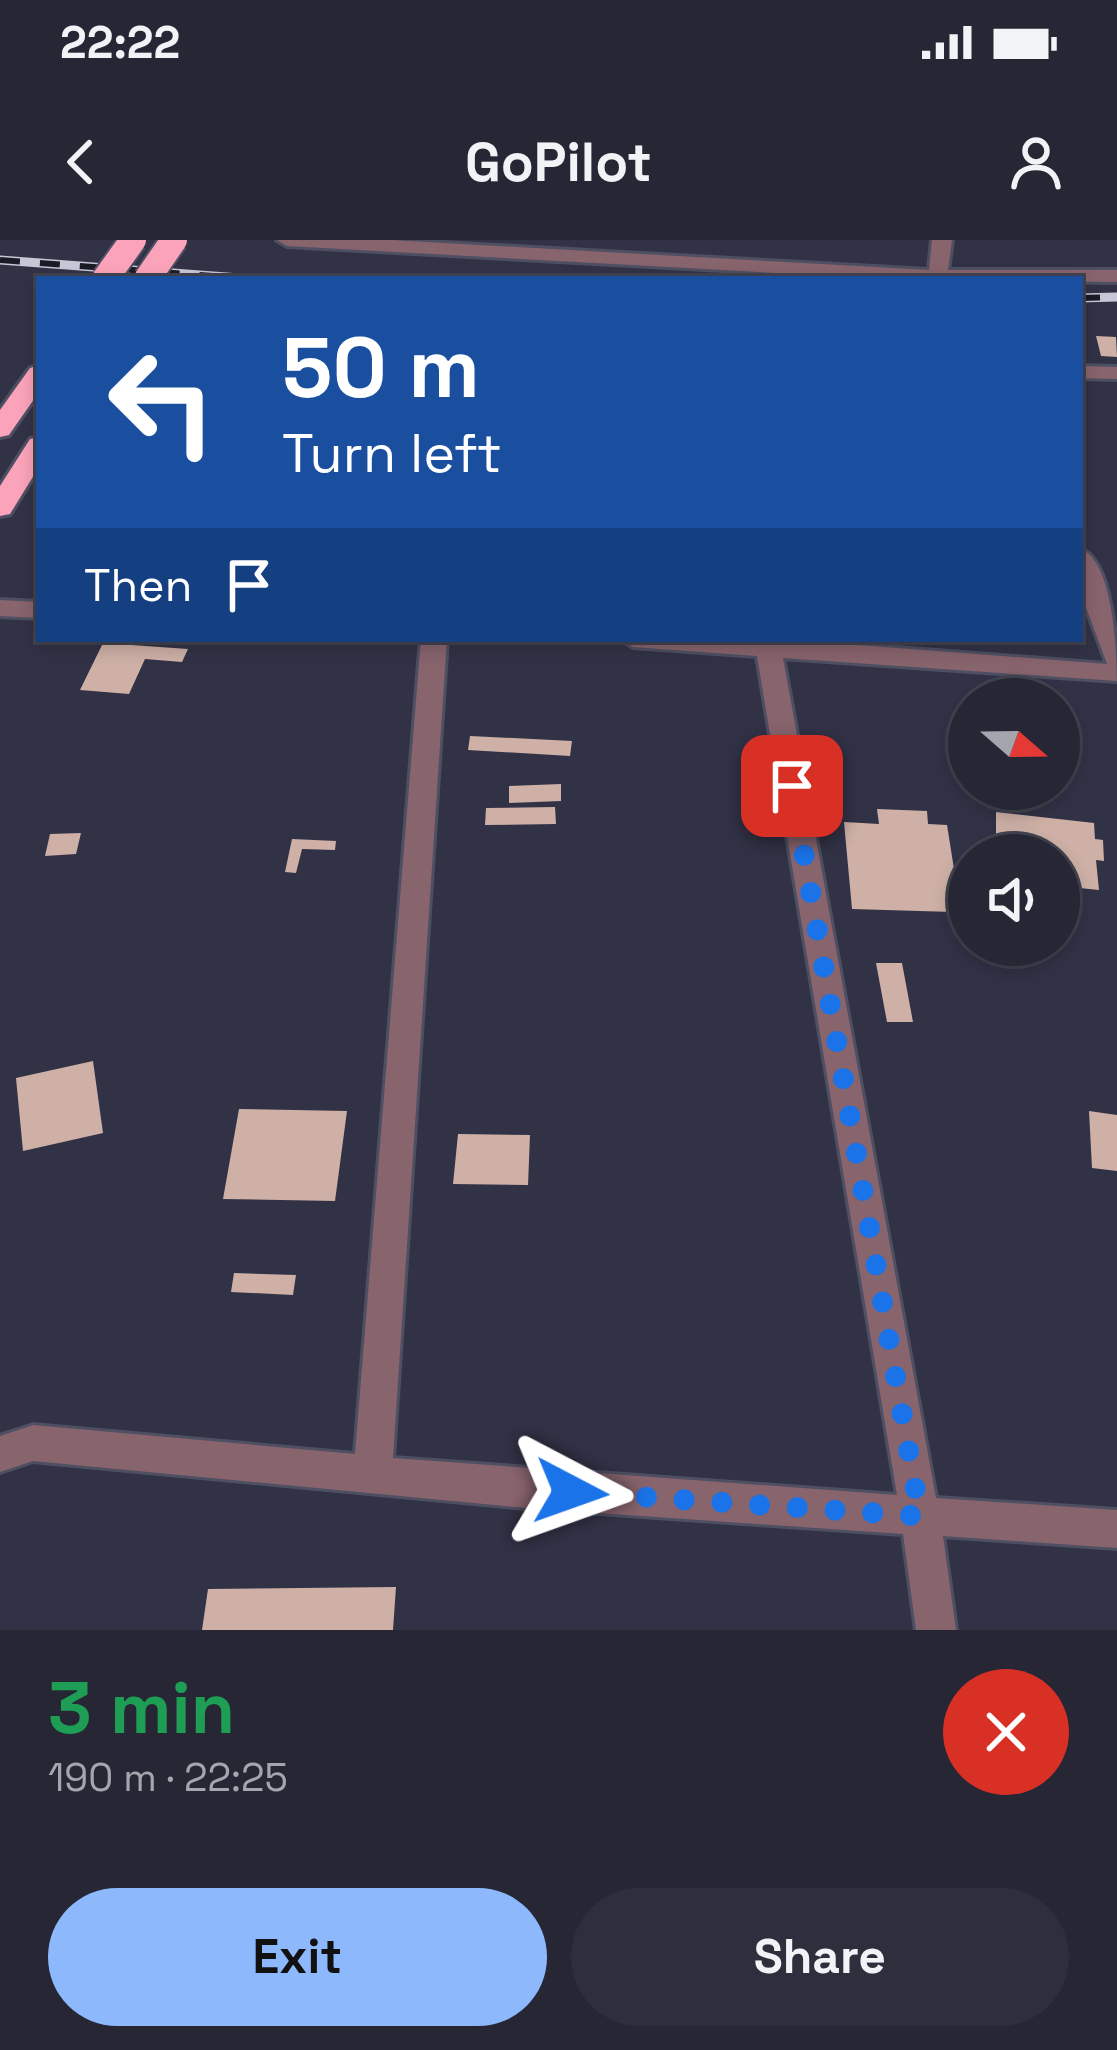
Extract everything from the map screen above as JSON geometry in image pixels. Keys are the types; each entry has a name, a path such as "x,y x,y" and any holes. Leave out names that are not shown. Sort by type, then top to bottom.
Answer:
{"highway":[{"path":"107,276 133,240"},
{"path":"149,276 173,240"},
{"path":"0,429 36,378"},
{"path":"0,508 36,450"}],"street":[{"path":"287,240 920,276"},
{"path":"938,276 942,240"},
{"path":"1083,276 1117,276"},
{"path":"1083,372 1117,373"},
{"path":"1083,564 1117,660"},
{"path":"0,608 36,610"},
{"path":"373,1475 434,642"},
{"path":"713,642 1117,673"},
{"path":"767,644 936,1630"},
{"path":"0,1454 33,1443 373,1475 1117,1529"}],"building":[{"path":"1096,336 1116,337 1117,357 1101,356"},
{"path":"103,643 188,649 182,662 145,659 129,694 80,690"},
{"path":"470,736 572,741 570,756 468,750"},
{"path":"561,784 561,801 509,803 509,786"},
{"path":"555,807 556,824 485,825 486,808"},
{"path":"877,809 927,811 928,824 947,825 948,912 852,909 844,822 879,824"},
{"path":"996,812 1094,823 1095,839 1103,840 1104,861 1096,860 1099,890 1080,888 1080,834 996,834"},
{"path":"81,833 76,854 45,856 50,834"},
{"path":"292,839 336,841 335,850 302,849 296,873 285,872"},
{"path":"876,963 902,963 913,1022 887,1022"},
{"path":"93,1061 103,1133 23,1151 16,1078"},
{"path":"239,1109 347,1111 335,1201 223,1199"},
{"path":"1089,1111 1117,1115 1117,1171 1092,1168"},
{"path":"458,1134 530,1135 528,1185 453,1184"},
{"path":"234,1273 296,1275 293,1295 231,1292"},
{"path":"396,1587 393,1630 202,1630 208,1589"}],"railway":[{"path":"0,260 213,276"},
{"path":"1083,298 1117,297"}],"route":[{"path":"571,1492 920,1516 792,786"}]}
